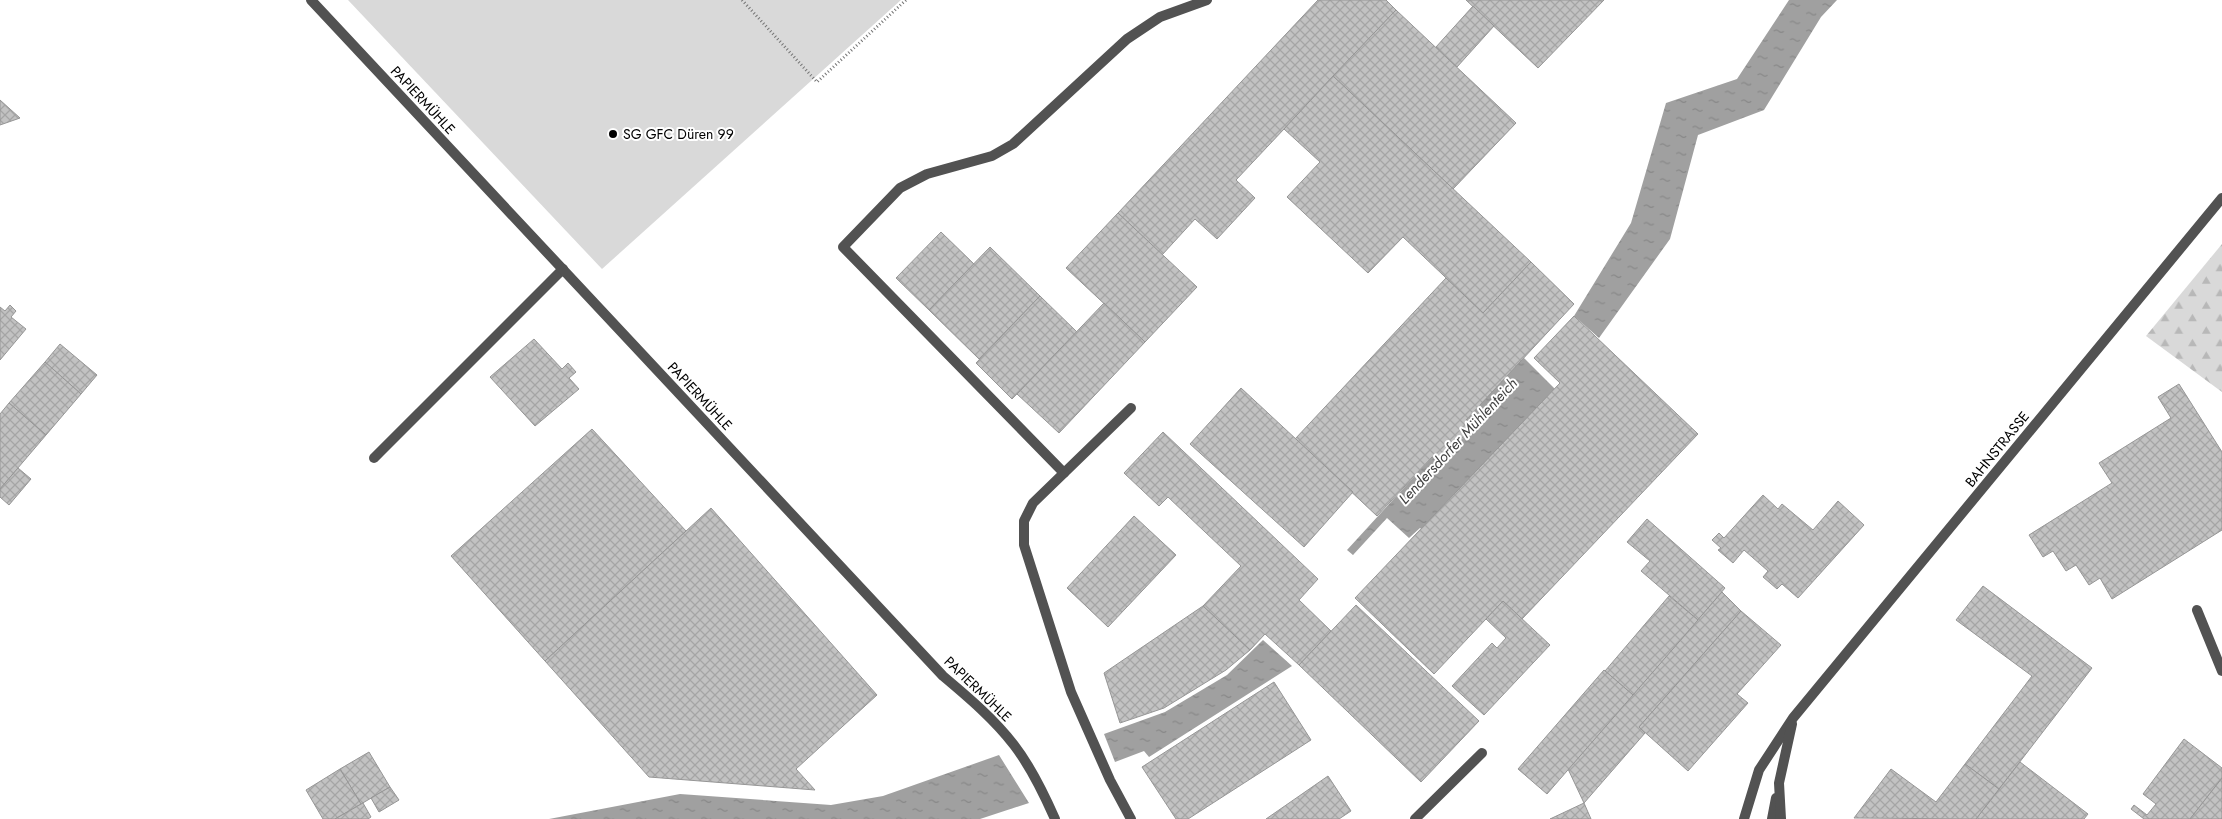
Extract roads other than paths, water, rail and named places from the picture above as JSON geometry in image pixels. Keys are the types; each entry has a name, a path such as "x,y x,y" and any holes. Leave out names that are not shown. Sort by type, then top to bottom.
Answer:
{"street":[{"name":"PAPIERMÜHLE","path":"311,0 936,669 979,707 1015,746 1055,819"},
{"path":"1064,473 843,247 900,188 927,174 992,156 1013,144 1127,39 1160,17 1207,0"},
{"name":"BAHNSTRASSE","path":"1744,819 1759,770 1793,718 2222,198"},
{"path":"374,458 563,269"},
{"path":"1131,408 1033,503 1024,521 1024,545 1071,692 1110,780 1131,819"},
{"path":"2197,610 2222,671"},
{"name":"BAHNSTRASSE","path":"1772,819 1793,718"},
{"path":"1415,819 1482,753"},
{"name":"BAHNSTRASSE","path":"1779,783 1781,819"}],"water":[{"path":"1789,0 1837,0 1821,17 1764,110 1698,135 1670,239 1599,338 1574,316 1631,223 1666,103 1737,79"},
{"path":"1523,357 1555,389 1423,530 1420,528 1409,538 1387,518 1353,555 1347,550 1432,457 1439,463 1473,427 1466,420"},
{"path":"1263,640 1292,666 1149,757 1144,751 1115,762 1104,734 1165,712 1227,675"},
{"path":"999,755 1029,803 980,819 549,819 680,794 831,805 883,796"}],"place":[{"name":"SG GFC Düren 99","path":"613,134"}],"water label":[{"name":"Lendersdorfer Mühlenteich","path":"1458,441"}]}
